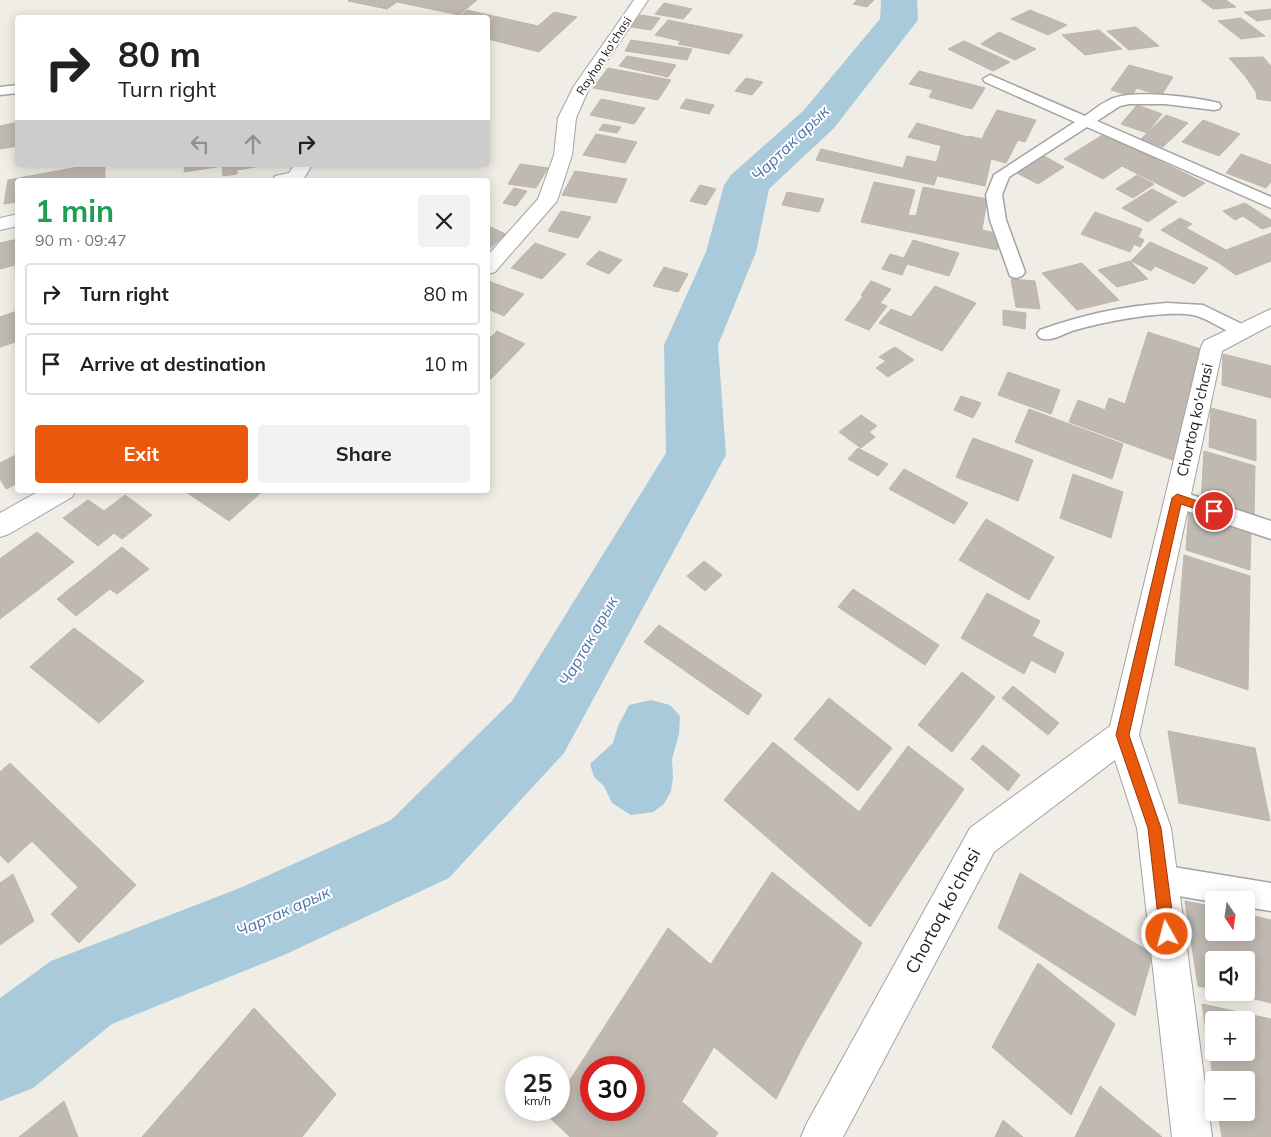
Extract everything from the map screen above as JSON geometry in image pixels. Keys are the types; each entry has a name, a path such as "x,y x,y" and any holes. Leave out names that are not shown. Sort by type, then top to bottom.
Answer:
{"street":[{"name":"Rayhon ko'chasi","path":"490,265 547,201 563,155 567,118 582,86 641,0"},
{"path":"291,178 296,177 302,167"},
{"path":"0,224 15,221"},
{"name":"Chortoq ko'chasi","path":"821,1137 982,840 1122,735 1212,346 1271,316"},
{"path":"0,526 58,493"},
{"path":"1122,735 1154,828 1192,1137"}],"lane":[{"path":"990,79 1271,203"},
{"path":"0,91 15,89"},
{"path":"1016,272 998,220 994,195 1002,175 1116,102 1138,98 1169,98 1214,106"},
{"path":"1046,334 1068,326 1128,312 1167,309 1197,309 1242,331"},
{"path":"1177,498 1271,530"},
{"path":"1161,879 1271,897"}],"water":[{"path":"651,700 670,705 680,716 679,734 672,759 673,777 671,791 664,804 653,812 631,815 612,803 604,786 594,777 590,764 613,743 618,726 629,705"}],"building":[{"path":"477,0 459,15 397,2 387,9 348,1"},
{"path":"857,0 874,0 867,7 853,4"},
{"path":"1201,0 1226,0 1236,7 1213,9"},
{"path":"664,3 692,9 683,19 655,14"},
{"path":"1271,9 1271,19 1257,21 1244,12"},
{"path":"467,10 489,15 461,15"},
{"path":"1030,10 1067,25 1048,35 1011,19"},
{"path":"554,12 577,17 539,52 490,40 490,15 538,26"},
{"path":"640,15 660,18 651,30 631,27"},
{"path":"1241,18 1265,36 1241,39 1218,21"},
{"path":"668,20 693,25 681,41 655,35"},
{"path":"693,25 743,35 729,54 678,44"},
{"path":"1136,27 1159,46 1129,50 1107,31"},
{"path":"1099,30 1122,49 1085,55 1062,35"},
{"path":"999,32 1036,49 1015,60 981,44"},
{"path":"631,40 692,49 687,60 625,51"},
{"path":"964,41 1010,62 993,71 948,49"},
{"path":"627,56 676,65 668,77 619,66"},
{"path":"1263,57 1271,66 1271,75 1245,76 1229,58"},
{"path":"1129,65 1173,77 1161,96 1137,88 1131,96 1111,90"},
{"path":"608,68 671,80 658,100 593,88"},
{"path":"919,71 985,88 972,109 929,97 933,90 909,84"},
{"path":"1271,75 1271,101 1257,99 1256,92 1245,76"},
{"path":"746,78 763,82 752,95 735,91"},
{"path":"601,99 645,108 634,124 590,115"},
{"path":"686,99 714,105 709,114 680,108"},
{"path":"1137,105 1162,114 1147,133 1121,124"},
{"path":"997,110 1036,120 1025,142 985,132"},
{"path":"1166,115 1188,123 1163,147 1141,139"},
{"path":"1203,120 1240,134 1219,156 1182,142"},
{"path":"15,123 15,146 0,149 0,126"},
{"path":"917,123 968,137 982,139 985,132 1018,140 1006,163 908,137"},
{"path":"603,124 621,127 617,133 599,130"},
{"path":"596,134 637,142 625,163 583,155"},
{"path":"1104,134 1205,183 1184,197 1122,166 1103,179 1064,159"},
{"path":"941,146 991,159 985,186 933,175"},
{"path":"821,149 903,168 907,156 936,162 933,175 937,176 934,185 816,160"},
{"path":"1241,154 1271,165 1271,182 1266,188 1226,173"},
{"path":"1044,156 1064,167 1038,184 1017,173"},
{"path":"520,164 548,168 536,188 508,184"},
{"path":"78,167 105,167 105,178 19,178"},
{"path":"185,167 216,167 184,172"},
{"path":"222,167 255,167 237,170 237,174 223,176"},
{"path":"575,171 627,179 616,203 562,195"},
{"path":"1137,175 1154,184 1133,198 1116,189"},
{"path":"15,179 15,202 4,204 8,180"},
{"path":"874,182 915,190 908,215 916,216 923,187 987,199 982,230 1000,234 997,250 861,222"},
{"path":"700,185 716,189 706,205 690,201"},
{"path":"514,188 527,191 516,206 503,203"},
{"path":"1152,189 1177,202 1148,222 1122,208"},
{"path":"787,192 824,199 819,212 782,205"},
{"path":"1245,203 1271,220 1271,226 1262,229 1243,216 1235,220 1223,211"},
{"path":"561,211 591,217 578,238 548,231"},
{"path":"1095,212 1142,229 1138,237 1144,240 1140,247 1134,244 1130,252 1081,234"},
{"path":"1180,218 1192,224 1186,228 1226,250 1271,233 1271,261 1236,275 1219,263 1161,230"},
{"path":"490,227 506,234 490,248"},
{"path":"15,240 15,265 0,269 0,243"},
{"path":"913,240 959,253 949,276 907,264 902,275 882,269 890,254 904,258"},
{"path":"1150,242 1208,268 1194,284 1155,266 1151,271 1131,261"},
{"path":"535,243 566,254 542,279 511,268"},
{"path":"599,251 622,260 609,274 586,264"},
{"path":"1130,261 1148,279 1117,287 1098,270"},
{"path":"1082,263 1119,300 1077,310 1042,273"},
{"path":"664,267 688,274 678,292 653,286"},
{"path":"1011,279 1035,281 1040,309 1016,307"},
{"path":"871,281 891,289 880,303 887,306 869,330 845,320 863,296 861,295"},
{"path":"490,282 524,294 504,316 490,310"},
{"path":"935,286 976,303 942,351 879,323 891,309 911,317"},
{"path":"1003,310 1026,313 1025,329 1003,325"},
{"path":"15,312 15,342 0,347 0,317"},
{"path":"497,331 525,344 490,380 490,338"},
{"path":"1148,332 1204,350 1175,461 1069,422 1078,400 1105,410 1109,398 1125,404"},
{"path":"895,347 914,360 888,377 876,368 886,361 879,357"},
{"path":"1223,354 1271,366 1271,398 1222,385"},
{"path":"1008,372 1060,390 1051,414 998,395"},
{"path":"961,396 981,403 973,418 954,410"},
{"path":"1211,408 1256,420 1256,461 1209,447"},
{"path":"1029,409 1123,444 1112,479 1015,442"},
{"path":"861,415 877,426 869,432 875,437 861,448 839,432"},
{"path":"973,438 1033,460 1018,501 956,477"},
{"path":"858,448 888,464 878,476 848,459"},
{"path":"1204,451 1255,466 1254,519 1201,503"},
{"path":"15,456 15,484 6,489 0,479 0,463"},
{"path":"904,469 968,503 954,524 889,489"},
{"path":"1073,474 1123,492 1111,538 1060,518"},
{"path":"187,493 261,493 229,521"},
{"path":"125,495 152,515 122,539 114,533 98,546 63,518 88,500 104,511"},
{"path":"1189,508 1251,527 1250,570 1186,550"},
{"path":"986,519 1054,557 1029,600 959,560"},
{"path":"37,532 74,562 38,590 1,558"},
{"path":"122,547 149,569 117,594 110,589 76,616 57,599"},
{"path":"1184,555 1250,576 1248,690 1175,665"},
{"path":"0,559 38,590 0,619"},
{"path":"704,561 722,575 705,591 687,576"},
{"path":"853,589 939,645 925,665 838,607"},
{"path":"987,593 1040,621 1032,636 1064,653 1055,673 1031,660 1024,674 961,638"},
{"path":"659,625 762,695 748,715 644,642"},
{"path":"74,628 144,681 99,723 30,667"},
{"path":"962,672 995,697 952,752 918,725"},
{"path":"1013,686 1059,723 1048,735 1002,698"},
{"path":"829,698 892,748 858,791 794,739"},
{"path":"1168,731 1255,748 1270,821 1179,803"},
{"path":"773,742 916,858 870,927 724,800"},
{"path":"983,745 1020,775 1008,791 971,759"},
{"path":"908,746 964,789 916,858 859,812"},
{"path":"10,763 136,885 79,943 51,914 78,887 32,841 8,863 0,855 0,772"},
{"path":"772,872 862,943 804,1044 711,964"},
{"path":"1020,873 1153,954 1135,1016 998,928"},
{"path":"13,874 34,921 0,945 0,883"},
{"path":"1185,901 1205,905 1205,941 1255,941 1255,916 1271,920 1271,1003 1255,999 1255,951 1205,951 1205,987 1198,986"},
{"path":"668,928 804,1044 776,1099 714,1047 682,1101 645,1069 645,1056 629,1056 601,1032"},
{"path":"1038,963 1115,1024 1071,1115 992,1047"},
{"path":"1202,1004 1234,1011 1205,1011 1205,1024"},
{"path":"254,1008 336,1094 302,1137 142,1137"},
{"path":"1255,1016 1271,1019 1271,1137 1222,1137 1219,1121 1255,1121 1255,1071 1212,1071 1211,1061 1255,1061"},
{"path":"601,1032 629,1056 585,1056"},
{"path":"580,1064 580,1121 645,1121 645,1070 718,1133 715,1137 570,1137 553,1121 570,1121 570,1080"},
{"path":"1100,1086 1162,1137 1075,1137"},
{"path":"64,1101 78,1137 19,1137"},
{"path":"1003,1120 1023,1137 995,1137"}],"waterway":[{"name":"Чартак арык","path":"0,1055 82,992 254,925 420,849 538,727 696,455 691,345 731,252 747,185 819,119 899,20 899,0"}],"route":[{"path":"1167,934 1154,828 1122,735 1177,498 1214,511"}]}
